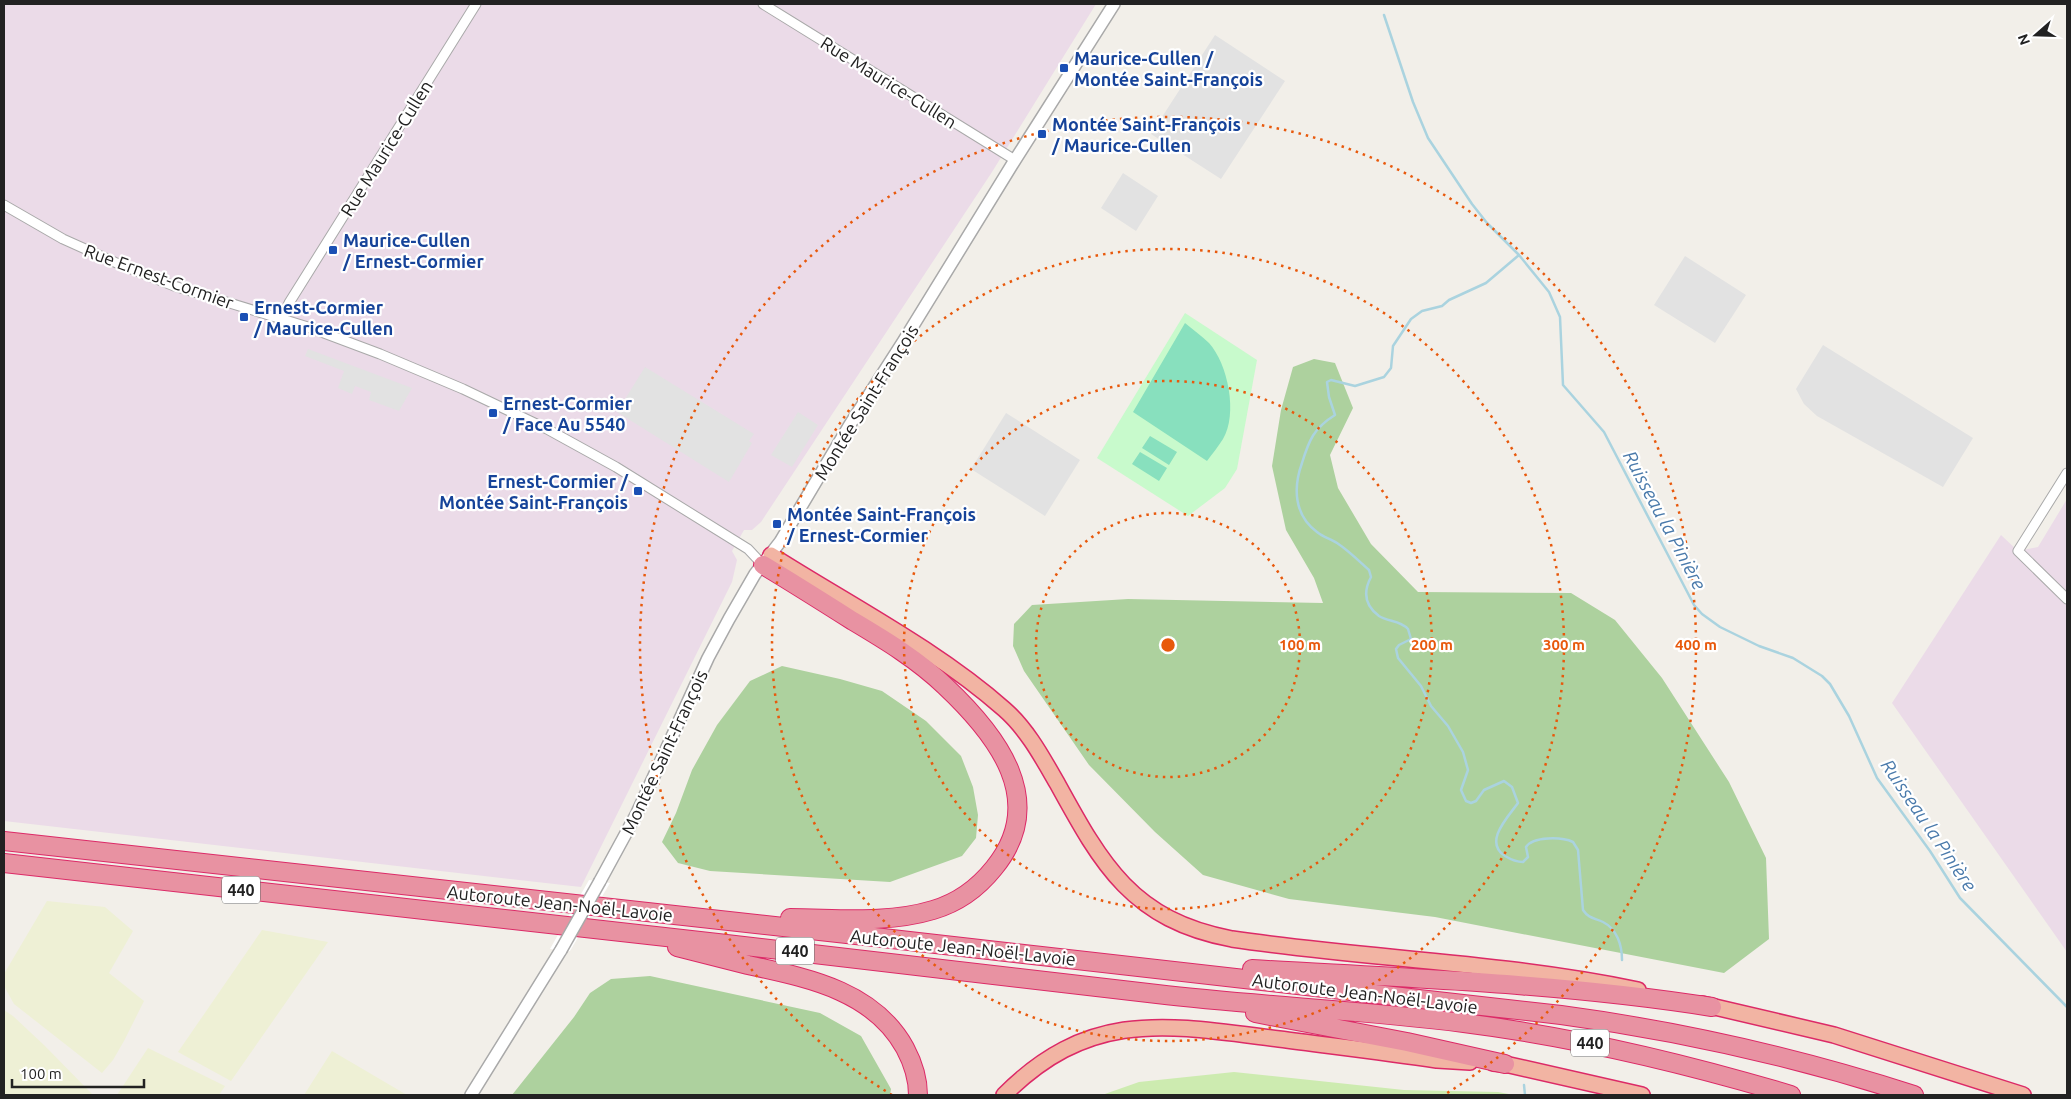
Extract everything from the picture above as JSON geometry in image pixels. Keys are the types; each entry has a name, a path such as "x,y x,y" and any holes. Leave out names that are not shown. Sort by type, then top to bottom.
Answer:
{"highway":[{"path":"692,918 881,918 916,915 936,910 967,894 988,876 1004,854 1016,824 1018,808 1016,791 1008,766 993,740 952,693 908,656 767,560"},
{"path":"767,560 933,656 1005,710 1018,722 1034,744 1103,862 1131,892 1168,918 1199,931 1232,939 1563,976 1686,999 1712,1007 1834,1035 1903,1056 2014,1095"},
{"name":"Autoroute Jean-Noël-Lavoie","path":"4,841 1045,956 1616,1023 1702,1038 1768,1053 1914,1095"},
{"name":"Autoroute Jean-Noël-Lavoie","path":"4,863 966,970 1163,995 1384,1014 1510,1029 1652,1057 1791,1095"},
{"path":"614,931 800,976 833,987 856,998 882,1018 898,1036 913,1066 918,1095"},
{"path":"1045,956 1541,988 1649,998 1712,1007"},
{"path":"1163,995 1408,1042 1642,1095"},
{"path":"1004,1095 1037,1066 1066,1048 1106,1033 1139,1028 1197,1029 1437,1060 1505,1064"},
{"path":"1989,1086 2022,1095"}],"street":[{"name":"Rue Maurice-Cullen","path":"282,318 294,295 476,4"},
{"name":"Rue Maurice-Cullen","path":"763,4 1014,160"},
{"name":"Montée Saint-François","path":"471,1095 600,881 650,788 712,649 756,574 767,560 1014,160 1114,4"},
{"name":"Rue Ernest-Cormier","path":"4,205 63,239 121,266 174,286 282,318 421,371 547,429 616,467 767,560"},
{"path":"2067,474 2018,551 2067,598"},
{"name":"Rue Ernest-Cormier","path":"748,549 767,560"}],"shaded area":[{"path":"4,4 1096,4 992,172 761,522 752,530 744,530 732,551 737,560 732,582 581,887 4,821"},
{"path":"1215,35 1285,81 1221,179 1151,134"},
{"path":"1123,173 1158,196 1136,231 1101,208"},
{"path":"1685,256 1746,295 1715,343 1654,305"},
{"path":"1823,345 1973,438 1943,487 1817,416 1804,404 1796,389"},
{"path":"308,349 412,388 399,411 369,400 371,392 355,386 352,394 338,388 344,371 305,356"},
{"path":"645,367 754,434 749,441 752,443 729,482 617,412"},
{"path":"798,412 818,425 792,467 771,455"},
{"path":"1006,413 1080,460 1045,516 971,469"},
{"path":"2067,499 2067,952 1892,703 2001,535 2018,551 2038,547"}],"green space":[{"path":"1185,313 1257,360 1237,469 1225,488 1188,516 1097,458"},
{"path":"1185,323 1206,340 1216,352 1229,389 1230,416 1227,429 1223,439 1207,461 1133,412"},
{"path":"1314,359 1335,363 1353,408 1330,455 1338,488 1371,544 1418,592 1571,593 1615,620 1662,678 1729,782 1766,858 1769,939 1724,973 1435,917 1289,899 1203,875 1155,832 1089,765 1024,671 1013,646 1014,624 1032,605 1128,599 1323,603 1314,578 1286,530 1272,466 1281,410 1293,367"},
{"path":"1150,436 1177,452 1169,465 1142,448"},
{"path":"1140,452 1167,468 1159,481 1132,464"},
{"path":"782,666 882,691 926,721 961,756 973,787 978,815 976,838 962,856 890,882 710,871 678,863 662,842 676,813 692,770 717,725 750,681"},
{"path":"47,901 105,907 133,931 109,973 144,1001 113,1060 102,1073 14,1004 4,986 4,974"},
{"path":"262,930 328,942 231,1081 178,1052"},
{"path":"650,976 820,1013 861,1036 891,1089 890,1095 512,1095 574,1017 590,993 611,979"},
{"path":"4,1010 45,1046 93,1095 4,1095"},
{"path":"148,1048 225,1086 219,1095 117,1095"},
{"path":"332,1051 407,1095 304,1095"},
{"path":"1234,1072 1404,1090 1498,1092 1514,1095 1102,1095 1139,1082"}],"pier":[{"path":"589,880 610,883 570,951 550,949"}],"waterway":[{"name":"Ruisseau la Pinière","path":"1384,15 1413,102 1428,138 1472,204 1487,223 1519,255 1549,292 1560,317 1563,385 1604,432 1694,605 1702,614 1720,627 1759,646 1793,658 1822,676 1830,684 1849,716 1877,778 1930,851 1960,898 2067,1007"},
{"path":"1519,255 1486,283 1449,300 1442,306 1422,311 1411,319 1393,346 1391,368 1384,377 1355,386 1331,380 1327,382 1329,397 1335,415 1317,430 1310,441 1299,472 1297,482 1298,500 1300,509 1309,525 1319,534 1341,546 1369,570 1371,577 1368,583 1366,598 1374,612 1408,629 1411,639 1399,645 1396,649 1398,658 1421,686 1431,706 1448,726 1463,752 1468,770 1461,790 1466,801 1471,803 1476,801 1484,790 1504,781 1512,787 1518,803 1504,822 1497,837 1496,844 1499,850 1505,856 1523,862 1528,857 1526,847 1530,843 1541,839 1555,838 1573,842 1578,850 1583,910 1590,917 1603,922 1612,929 1620,943 1622,960"},
{"path":"1524,1085 1525,1095"}],"place":[{"name":"Maurice-Cullen / Montée Saint-François","path":"1064,68"},
{"name":"Montée Saint-François / Maurice-Cullen","path":"1042,134"},
{"name":"Maurice-Cullen / Ernest-Cormier","path":"333,250"},
{"name":"Ernest-Cormier / Maurice-Cullen","path":"244,317"},
{"name":"Ernest-Cormier / Face Au 5540","path":"493,413"},
{"name":"Ernest-Cormier / Montée Saint-François","path":"638,491"},
{"name":"Montée Saint-François / Ernest-Cormier","path":"777,524"}]}
